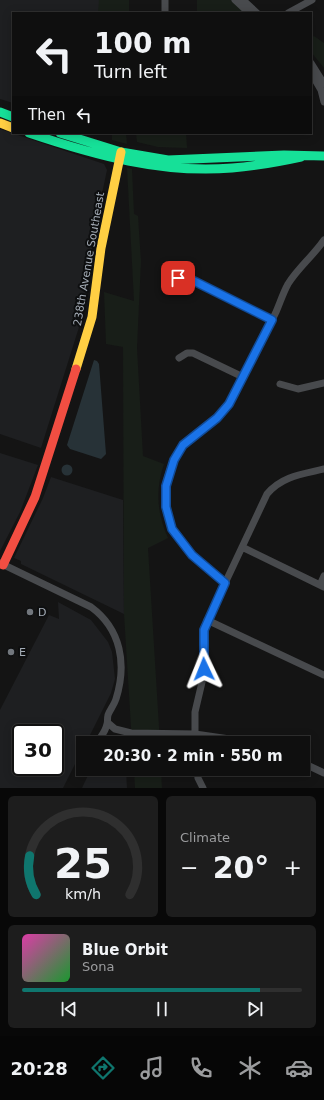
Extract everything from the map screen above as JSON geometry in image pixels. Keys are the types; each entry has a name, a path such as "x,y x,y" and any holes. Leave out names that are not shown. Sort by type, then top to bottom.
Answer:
{"street":[{"path":"165,0 165,12"},
{"path":"235,0 249,12"},
{"path":"243,0 257,12"},
{"path":"290,12 312,0"},
{"path":"312,65 324,84"},
{"path":"312,75 321,90 324,102"},
{"path":"0,112 12,117"},
{"path":"0,123 12,128"},
{"path":"31,134 86,152 121,156 172,168 223,168 280,162 301,157 324,156"},
{"path":"63,134 121,156"},
{"name":"238th Avenue Southeast","path":"2,564 35,497 92,317 101,248 121,156"},
{"path":"225,583 192,555 172,529 166,507 166,486 172,465 179,451 190,438 223,412 272,320 288,284 324,240"},
{"path":"178,278 194,281 272,320"},
{"path":"180,358 187,353 193,353 243,377"},
{"path":"280,384 298,388 324,383"},
{"path":"195,734 196,712 204,669 202,637 207,620 267,494 273,487 292,476 324,469"},
{"path":"242,547 322,586 324,576"},
{"path":"2,564 91,607 100,614 116,636 121,652 122,668 115,701 108,717 108,723 101,736"},
{"path":"207,620 324,675"},
{"path":"108,723 115,729 131,733 195,734 209,736"},
{"path":"310,766 324,773"},
{"path":"198,776 203,788"}],"shaded area":[{"path":"0,0 113,0 112,12 12,12 12,103 0,99"},
{"path":"99,0 129,0 129,12 98,12"},
{"path":"197,0 232,0 246,12 197,12"},
{"path":"314,36 324,43 324,68 312,53 312,37"},
{"path":"0,129 104,164 107,170 94,231 85,308 41,448 0,434"},
{"path":"112,134 126,134 127,144 112,140"},
{"path":"136,134 186,134 187,148 158,147 137,142"},
{"path":"127,168 132,169 134,214 138,216 141,261 137,348 143,456 164,464 159,483 158,501 161,520 168,538 148,548 160,736 132,736 124,614 123,347 106,344 104,292 134,301"},
{"path":"94,360 99,364 106,454 101,459 70,449 67,445"},
{"path":"0,453 38,465 20,512 0,551"},
{"path":"65,465 69,465 71,466 71,474 65,475 62,472 62,468"},
{"path":"51,477 123,500 124,614 21,564 21,561 14,558 43,498"},
{"path":"58,602 91,620 108,642 112,652 115,679 111,693 90,736 76,736 76,762 63,788 0,788 0,710 49,615 59,619"},
{"path":"88,776 126,776 127,788 82,788"},
{"path":"134,776 161,776 162,788 135,788"}],"traffic: fast":[{"path":"0,112 12,117"},
{"path":"32,134 78,149 129,161 180,168 232,168 266,164 301,157"},
{"path":"63,134 121,152 168,160 284,155 324,156"}],"traffic: slow":[{"path":"0,123 12,128"},
{"path":"76,369 92,317 101,248 121,152"}],"traffic: jam":[{"path":"3,565 35,497 76,369"}],"place":[{"name":"D","path":"30,612"},
{"name":"E","path":"11,652"}],"route":[{"path":"178,278 194,281 272,320 229,404 217,418 183,445 174,460 166,486 165,496 167,516 179,541 192,555 225,583 207,620 202,637 204,669"}]}
